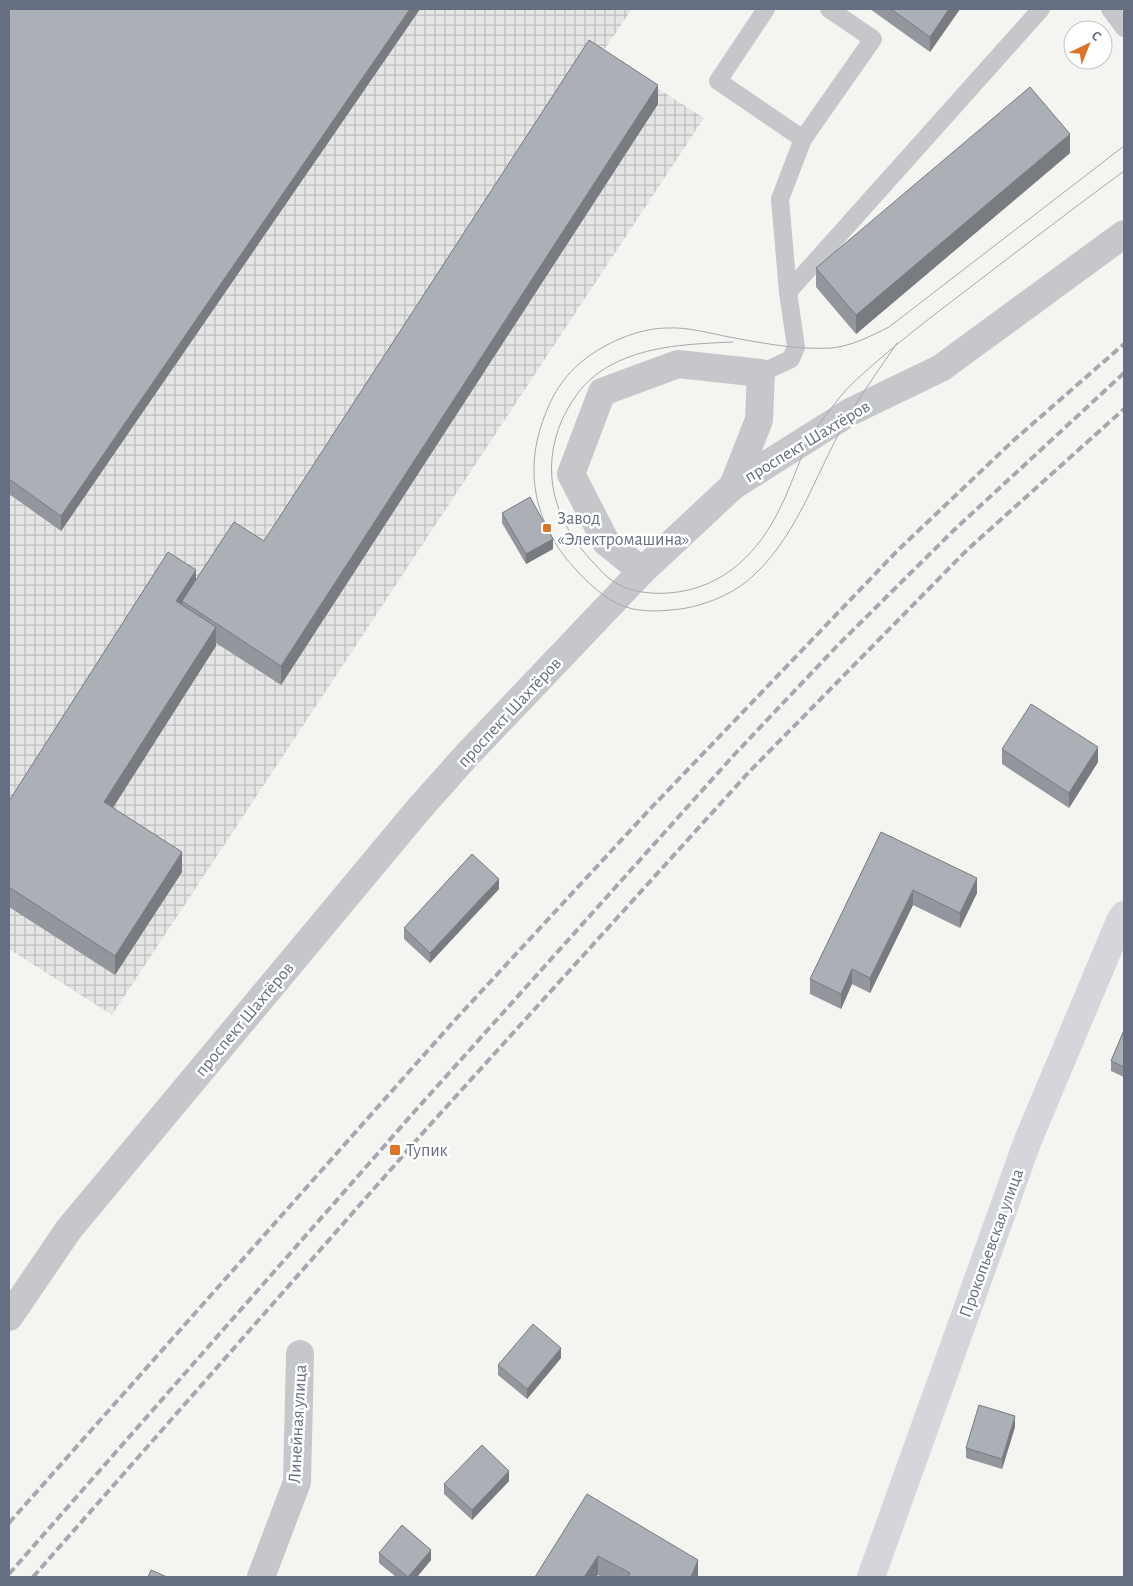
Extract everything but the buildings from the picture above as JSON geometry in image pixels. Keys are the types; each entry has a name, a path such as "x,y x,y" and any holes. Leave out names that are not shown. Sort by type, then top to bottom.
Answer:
{"main road":[{"name":"Прокопьевская улица","path":"871,1577 1028,1140 1124,914"}],"street":[{"name":"проспект Шахтёров","path":"9,1317 69,1229 418,810 467,755 642,571 733,486 850,412 942,368 1124,234"},
{"path":"642,571 606,542 571,474 602,392 678,364 760,373 759,420 733,486"},
{"name":"Линейная улица","path":"260,1577 297,1482 300,1354"}],"lane":[{"path":"766,9 718,80 803,139"},
{"path":"760,373 791,360 796,347 788,292 780,198 803,139 873,39 829,9"},
{"path":"788,292 1041,9"},
{"path":"1110,9 1124,28"}],"shaded area":[{"path":"9,9 632,9 602,53 704,118 112,1015 9,949"}],"tram line":[{"path":"897,343 851,412 797,518 784,539 770,558 747,582 729,593 709,602 680,609 650,611 625,607 603,595 590,584 564,555 552,537 537,499 534,479 538,437 549,405 559,387 564,379 586,358 611,343 630,335 659,328 691,329 767,344 805,348 831,348 861,340 889,327 1124,146"},
{"path":"733,342 655,349 625,358 594,376 576,395 562,420 555,439 552,458 554,494 560,512 578,545 605,575 619,585 641,592 677,592 699,587 732,570 757,545 768,530 785,498 811,436 848,388 919,326 1124,171"}],"railway":[{"path":"9,1523 454,1021 651,808 898,550 1014,440 1124,344"},
{"path":"9,1574 415,1111 733,756 837,646 953,531 1124,373"},
{"path":"33,1577 429,1126 749,772 967,550 1124,409"}],"place":[{"name":"Завод «Электромашина»","path":"547,528"},
{"name":"Тупик","path":"395,1150"}]}
